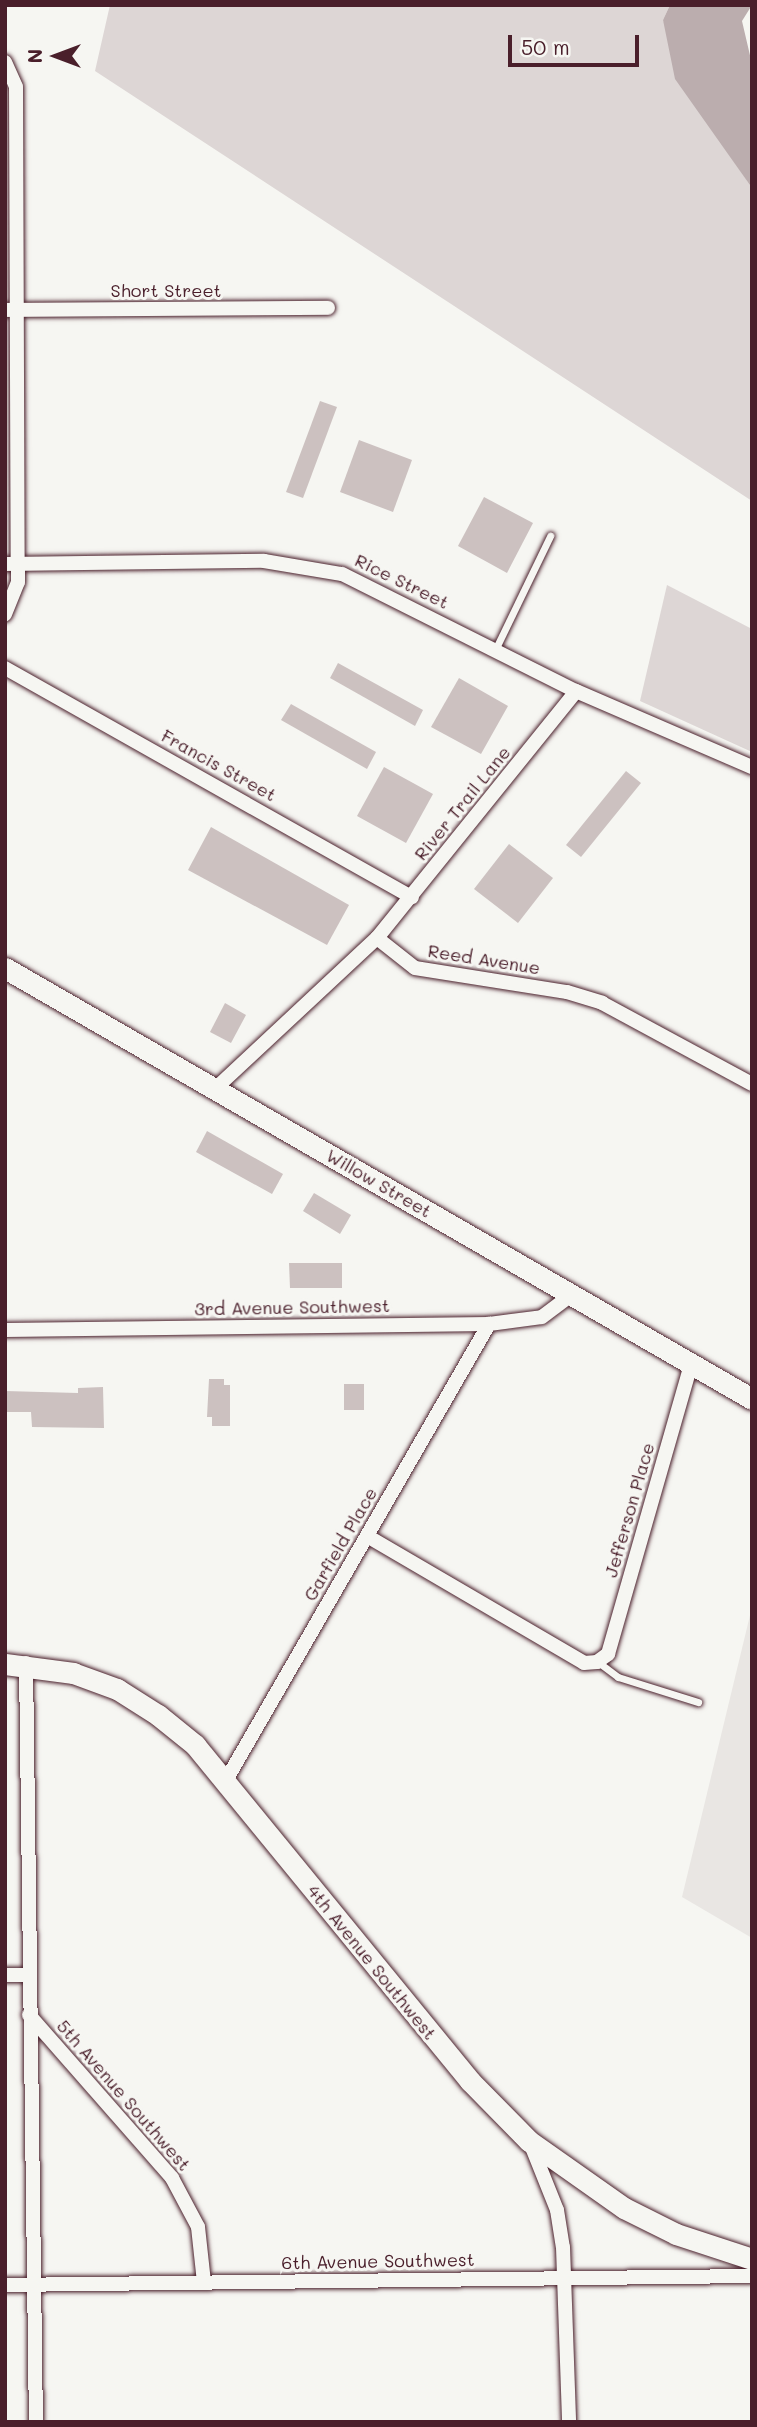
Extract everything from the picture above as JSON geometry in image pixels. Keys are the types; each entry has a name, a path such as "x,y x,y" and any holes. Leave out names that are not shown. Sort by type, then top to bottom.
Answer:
{"street":[{"path":"5,62 16,86 10,310 12,564 18,582 5,614"},
{"name":"Short Street","path":"10,310 328,308"},
{"name":"Rice Street","path":"12,564 303,564 378,588 576,691 752,767"},
{"name":"Francis Street","path":"5,668 412,897"},
{"name":"River Trail Lane","path":"377,938 576,691"},
{"path":"216,1088 377,938"},
{"name":"Reed Avenue","path":"377,938 415,968 567,992 602,1003 752,1084"},
{"name":"Willow Street","path":"5,968 752,1399"},
{"name":"3rd Avenue Southwest","path":"5,1330 489,1324 542,1317 571,1295"},
{"name":"Garfield Place","path":"225,1782 489,1324"},
{"name":"Jefferson Place","path":"597,1662 607,1654 691,1364"},
{"path":"367,1536 584,1663 597,1662"},
{"path":"15,1663 29,1975 36,2422"},
{"name":"4th Avenue Southwest","path":"15,1663 117,1689 195,1745 470,2081 529,2141 624,2208 676,2234 752,2259"},
{"path":"5,1975 29,1975"},
{"name":"5th Avenue Southwest","path":"29,2015 172,2178 198,2227 204,2282"},
{"path":"529,2141 557,2210 567,2279 569,2422"},
{"name":"6th Avenue Southwest","path":"5,2285 752,2276"}],"lane":[{"path":"495,650 550,536"},
{"path":"597,1662 618,1677 698,1702"}],"shaded area":[{"path":"110,5 670,5 663,20 722,144 752,188 752,501 95,71"},
{"path":"670,5 752,5 742,21 752,64 752,188 675,79 663,20"},
{"path":"667,585 752,629 752,752 640,701"},
{"path":"752,1607 752,1938 682,1897"}],"building":[{"path":"320,401 337,407 303,498 286,492"},
{"path":"359,440 412,460 393,512 340,492"},
{"path":"484,497 533,523 507,573 458,546"},
{"path":"338,663 423,710 415,726 330,678"},
{"path":"459,678 508,706 481,754 431,727"},
{"path":"291,704 376,752 367,769 281,720"},
{"path":"384,767 433,794 406,843 357,816"},
{"path":"626,771 641,783 581,857 566,845"},
{"path":"211,827 349,905 327,945 188,870"},
{"path":"509,844 553,878 518,923 474,889"},
{"path":"225,1003 246,1015 231,1043 210,1032"},
{"path":"207,1131 283,1174 272,1194 196,1152"},
{"path":"314,1193 351,1215 340,1234 303,1211"},
{"path":"289,1263 342,1263 342,1288 290,1288"},
{"path":"209,1379 224,1379 224,1385 230,1385 230,1426 212,1426 212,1417 207,1417"},
{"path":"344,1384 364,1384 364,1410 344,1410"},
{"path":"103,1387 104,1428 32,1427 31,1412 5,1412 5,1391 78,1393 78,1388"}]}
